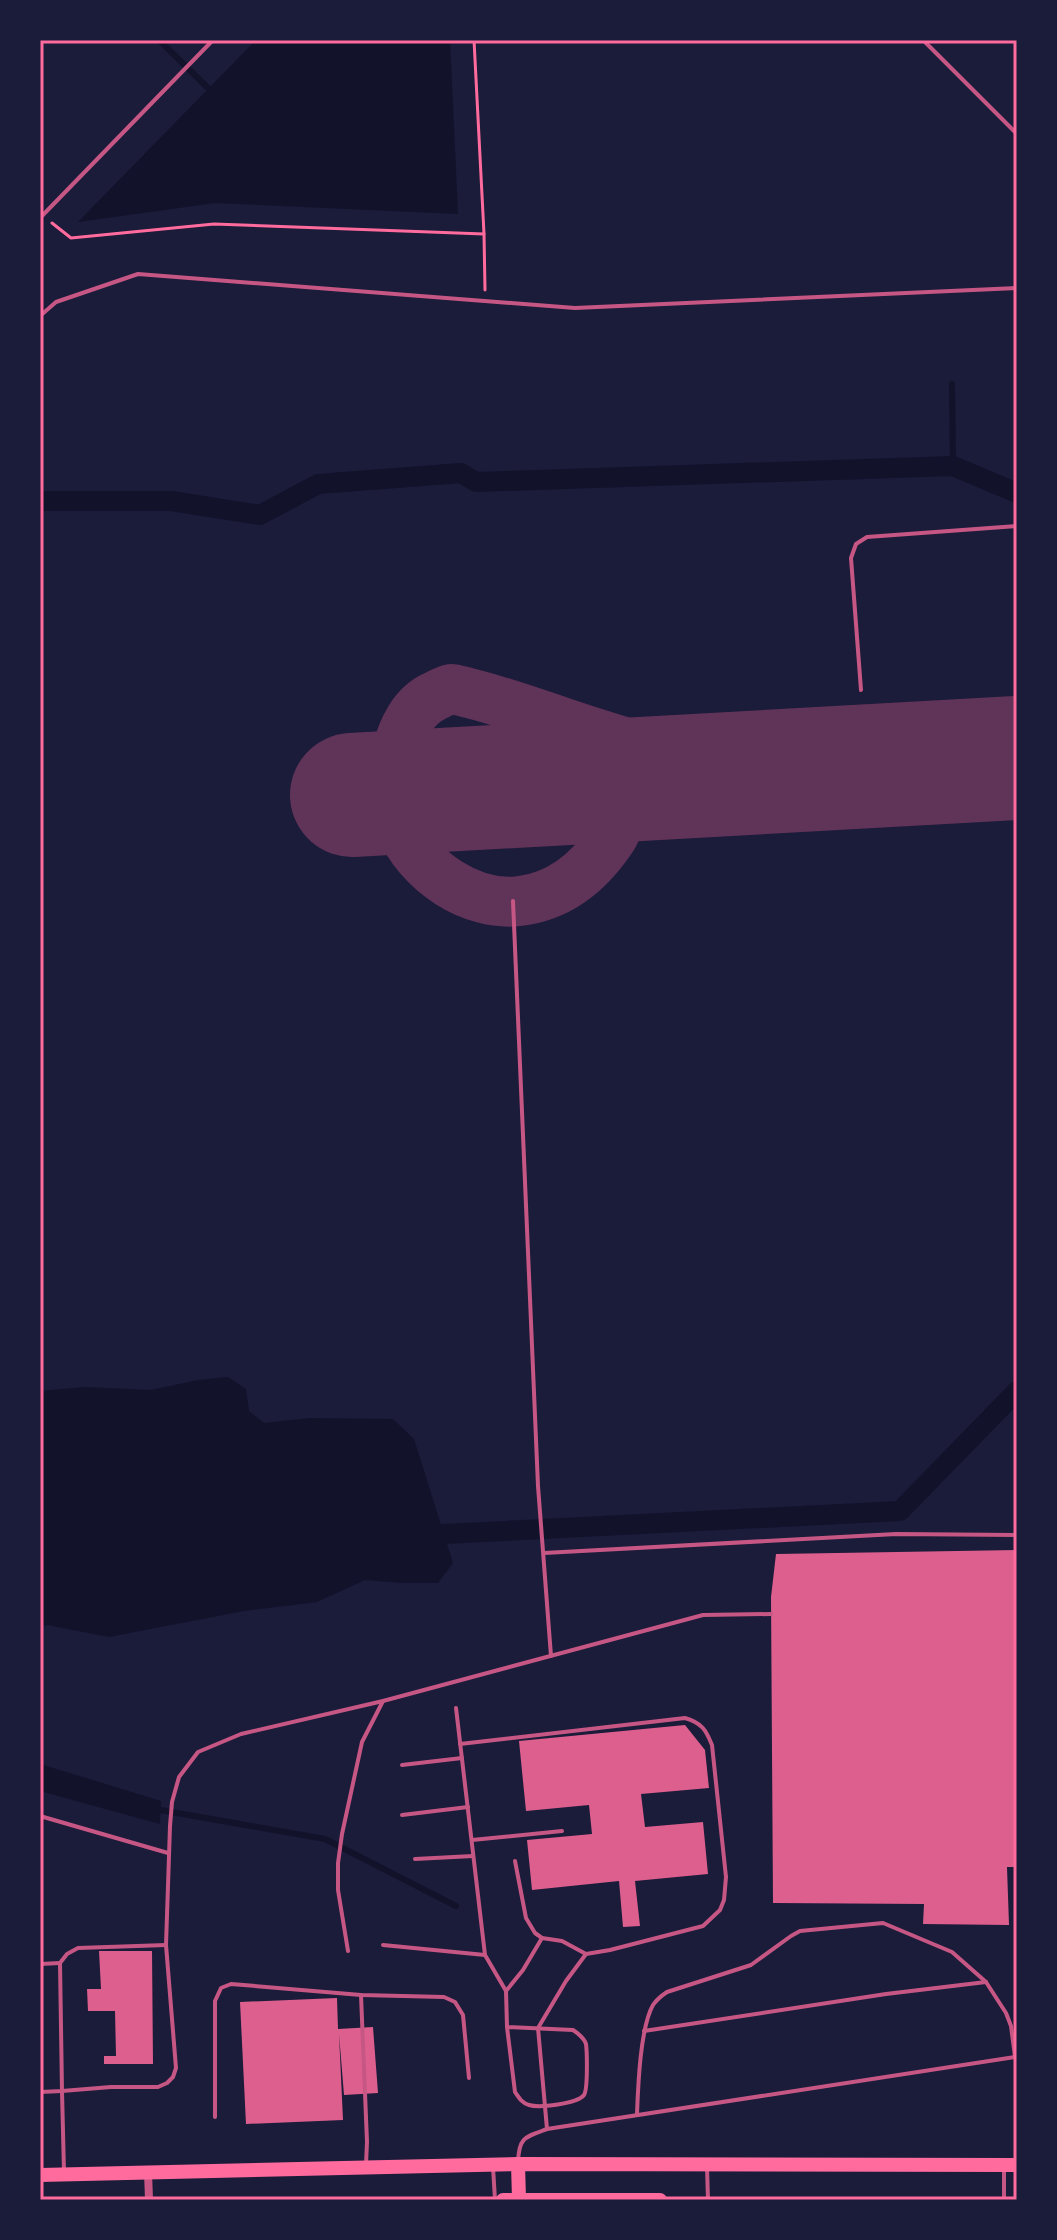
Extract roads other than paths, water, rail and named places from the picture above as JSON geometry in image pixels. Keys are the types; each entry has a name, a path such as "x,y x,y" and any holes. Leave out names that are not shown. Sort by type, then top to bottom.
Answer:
{"highway":[{"path":"40,2175 493,2164 1011,2165"},
{"path":"518,2164 519,2199"},
{"path":"503,2200 660,2200"}],"street":[{"path":"148,2172 149,2200"}],"lane":[{"path":"41,217 213,40"},
{"path":"923,40 1016,133"},
{"path":"40,316 56,302 138,274 575,308 1017,288"},
{"path":"861,690 851,558 856,544 867,537 1017,526"},
{"path":"513,901 538,1486 551,1656"},
{"path":"543,1553 896,1534 1017,1535"},
{"path":"40,2092 158,2087 173,2077 176,2068 166,1945 170,1826 179,1777 198,1752 241,1734 383,1701 703,1615 771,1614"},
{"path":"348,1951 338,1890 342,1834 362,1742 383,1701"},
{"path":"456,1708 485,1955 506,1991 507,2027 515,2092 521,2101 531,2106 573,2102 583,2097 586,2089 585,2044 581,2036 573,2030 507,2027"},
{"path":"460,1744 685,1718 705,1728 712,1745 726,1877 720,1910 703,1926 586,1954 562,1941 542,1938 535,1933 526,1918 515,1861"},
{"path":"402,1765 462,1758"},
{"path":"402,1815 468,1807"},
{"path":"40,1816 169,1854"},
{"path":"472,1840 562,1831"},
{"path":"415,1859 473,1856"},
{"path":"518,2164 522,2141 547,2129 1016,2057 1014,2025 986,1982 952,1952 883,1923 800,1931 751,1965 667,1992 654,2004 644,2031 637,2114"},
{"path":"506,1991 542,1938"},
{"path":"64,2175 60,1963 67,1954 78,1948 166,1945"},
{"path":"383,1945 485,1955"},
{"path":"547,2129 538,2028 586,1954"},
{"path":"40,1964 60,1963"},
{"path":"644,2031 986,1982"},
{"path":"215,2117 215,2001 221,1988 231,1984 361,1995 444,1997 455,2002 463,2015 469,2078"},
{"path":"361,1995 366,2167"},
{"path":"493,2164 495,2200"},
{"path":"707,2165 708,2200"},
{"path":"1004,2200 1011,2165"}],"waterway":[{"path":"159,40 209,89"},
{"path":"952,384 953,466"},
{"path":"40,501 171,501 260,515 318,484 461,473 476,482 953,466 1017,493"},
{"path":"444,1534 900,1511 1017,1391"},
{"path":"160,1810 325,1839 456,1906"}]}
